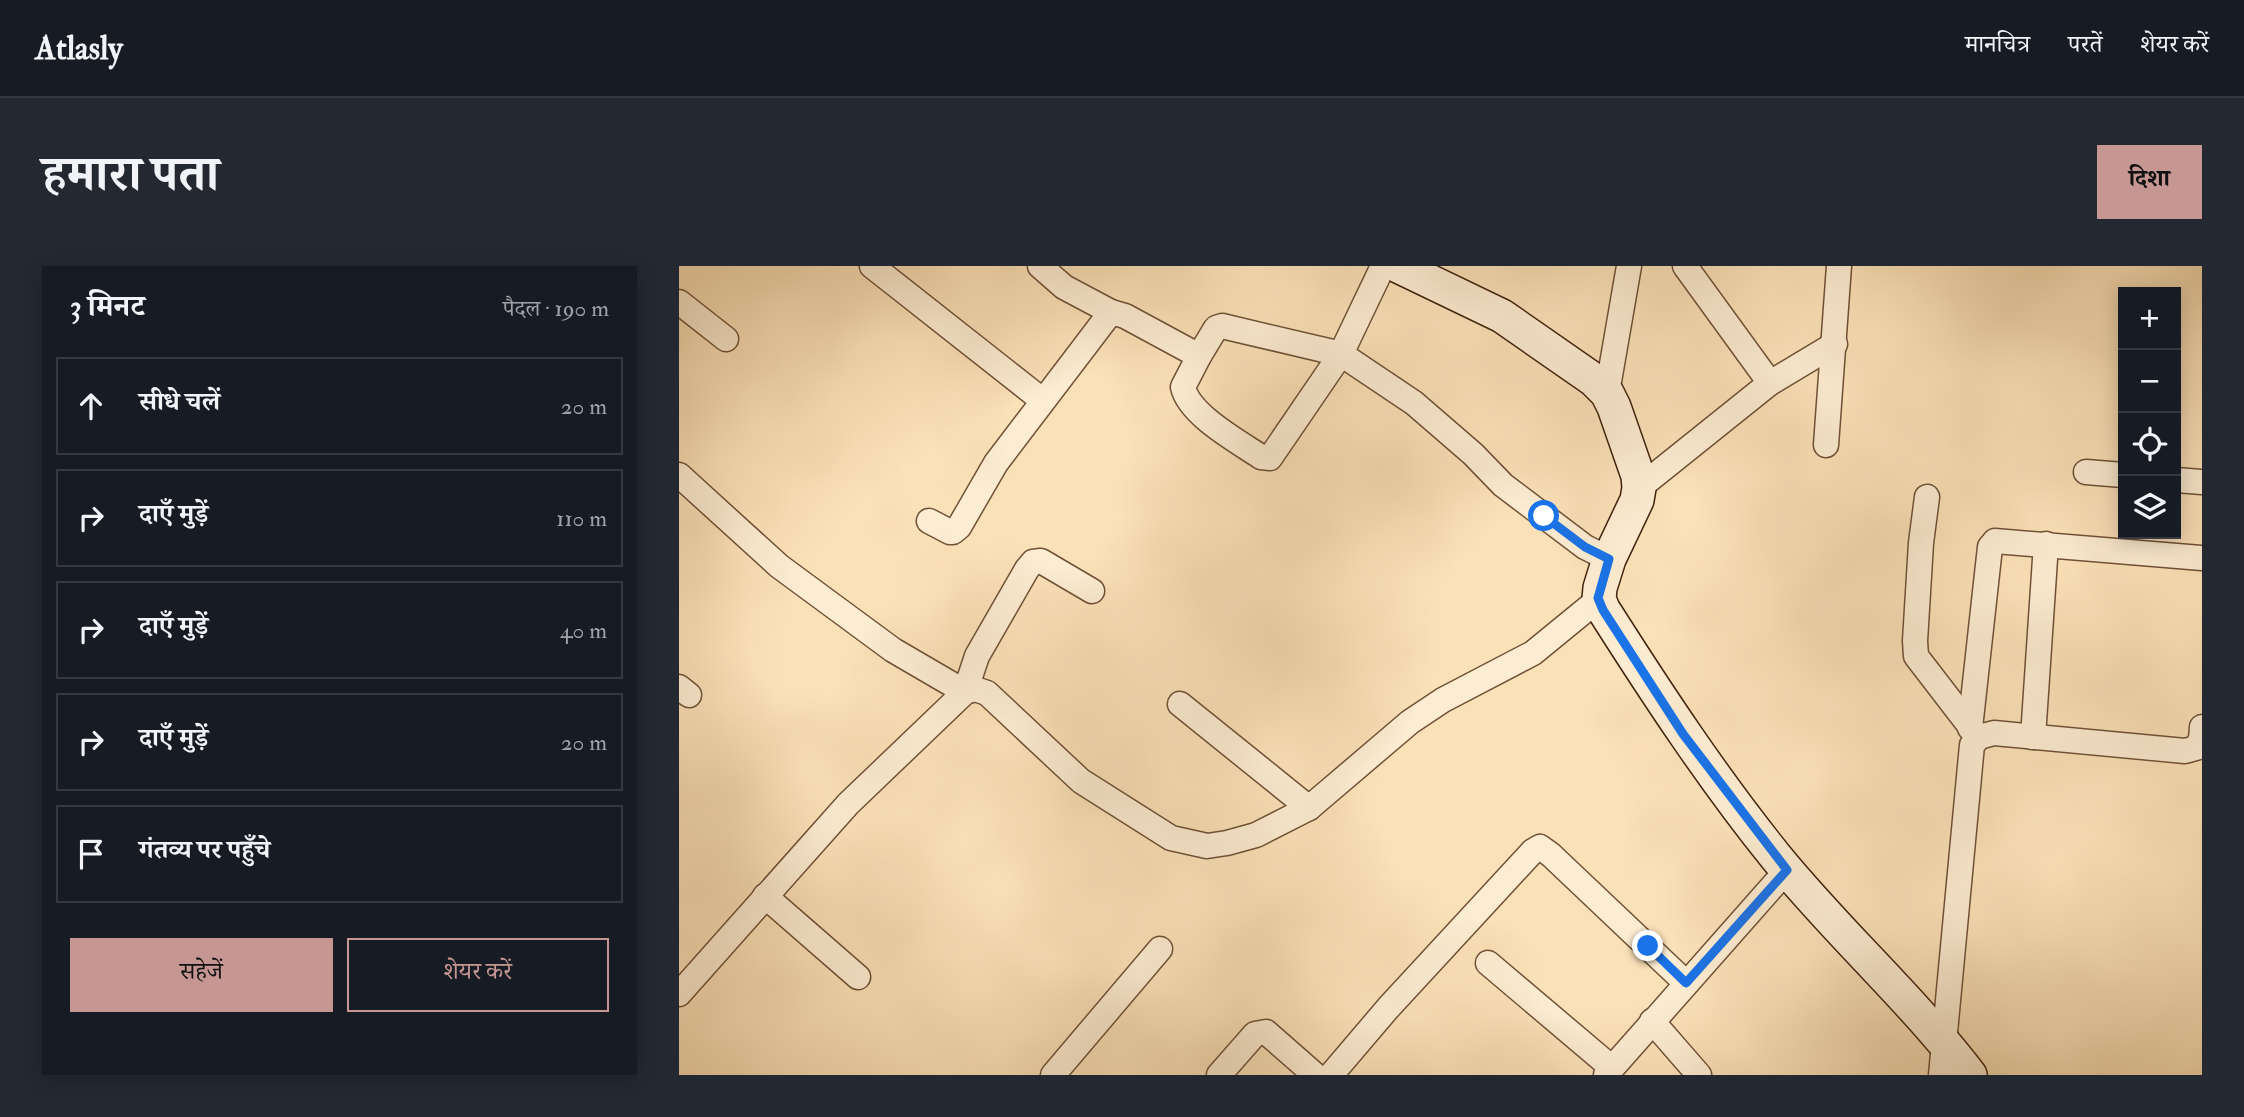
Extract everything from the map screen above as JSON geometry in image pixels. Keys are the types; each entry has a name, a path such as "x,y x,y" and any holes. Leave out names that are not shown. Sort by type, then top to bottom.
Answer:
{"street":[{"path":"872,266 1042,400"},
{"path":"1040,266 1064,287 1199,356"},
{"path":"1383,266 1341,354 1273,456 1266,458 1206,418 1186,395 1183,387 1199,356 1216,328 1222,326 1341,354 1414,403 1473,454 1503,485 1585,547 1609,559"},
{"path":"683,980 765,896 848,804 965,692 975,689 987,694 1081,782 1171,838 1207,846 1256,835 1308,808 1410,722 1443,700 1533,653 1598,598 1609,559 1637,500 1639,488 1638,476 1607,393 1594,380 1502,316 1398,266"},
{"path":"1607,393 1629,266"},
{"path":"1685,266 1770,383"},
{"path":"1826,445 1839,266"},
{"path":"679,302 726,339"},
{"path":"929,521 953,532 959,527 996,463 1111,312"},
{"path":"1639,488 1770,383 1835,344"},
{"path":"2086,472 2118,475"},
{"path":"679,475 779,566 893,650 965,692"},
{"path":"2181,480 2202,482"},
{"path":"1927,497 1921,543 1916,656 1975,732 2185,751 2196,748 2201,739 2202,727"},
{"path":"1941,1075 1975,732 1990,547 2000,540 2202,558"},
{"path":"2033,737 2046,544"},
{"path":"965,692 977,656 1033,562 1041,561 1092,591"},
{"path":"1598,598 1609,620 1683,734 1787,870 1944,1040 1970,1075"},
{"path":"1180,704 1308,808"},
{"path":"1331,1075 1388,1008 1533,851 1540,847 1686,983"},
{"path":"1488,963 1609,1072 1787,870"},
{"path":"765,896 858,978"},
{"path":"1053,1075 1160,949"},
{"path":"1652,1021 1699,1075"},
{"path":"1219,1075 1255,1034 1261,1032 1266,1032 1315,1075"}],"route":[{"path":"1544,516 1585,547 1609,559 1598,598 1603,610 1683,734 1787,870 1686,983 1648,946"}]}
